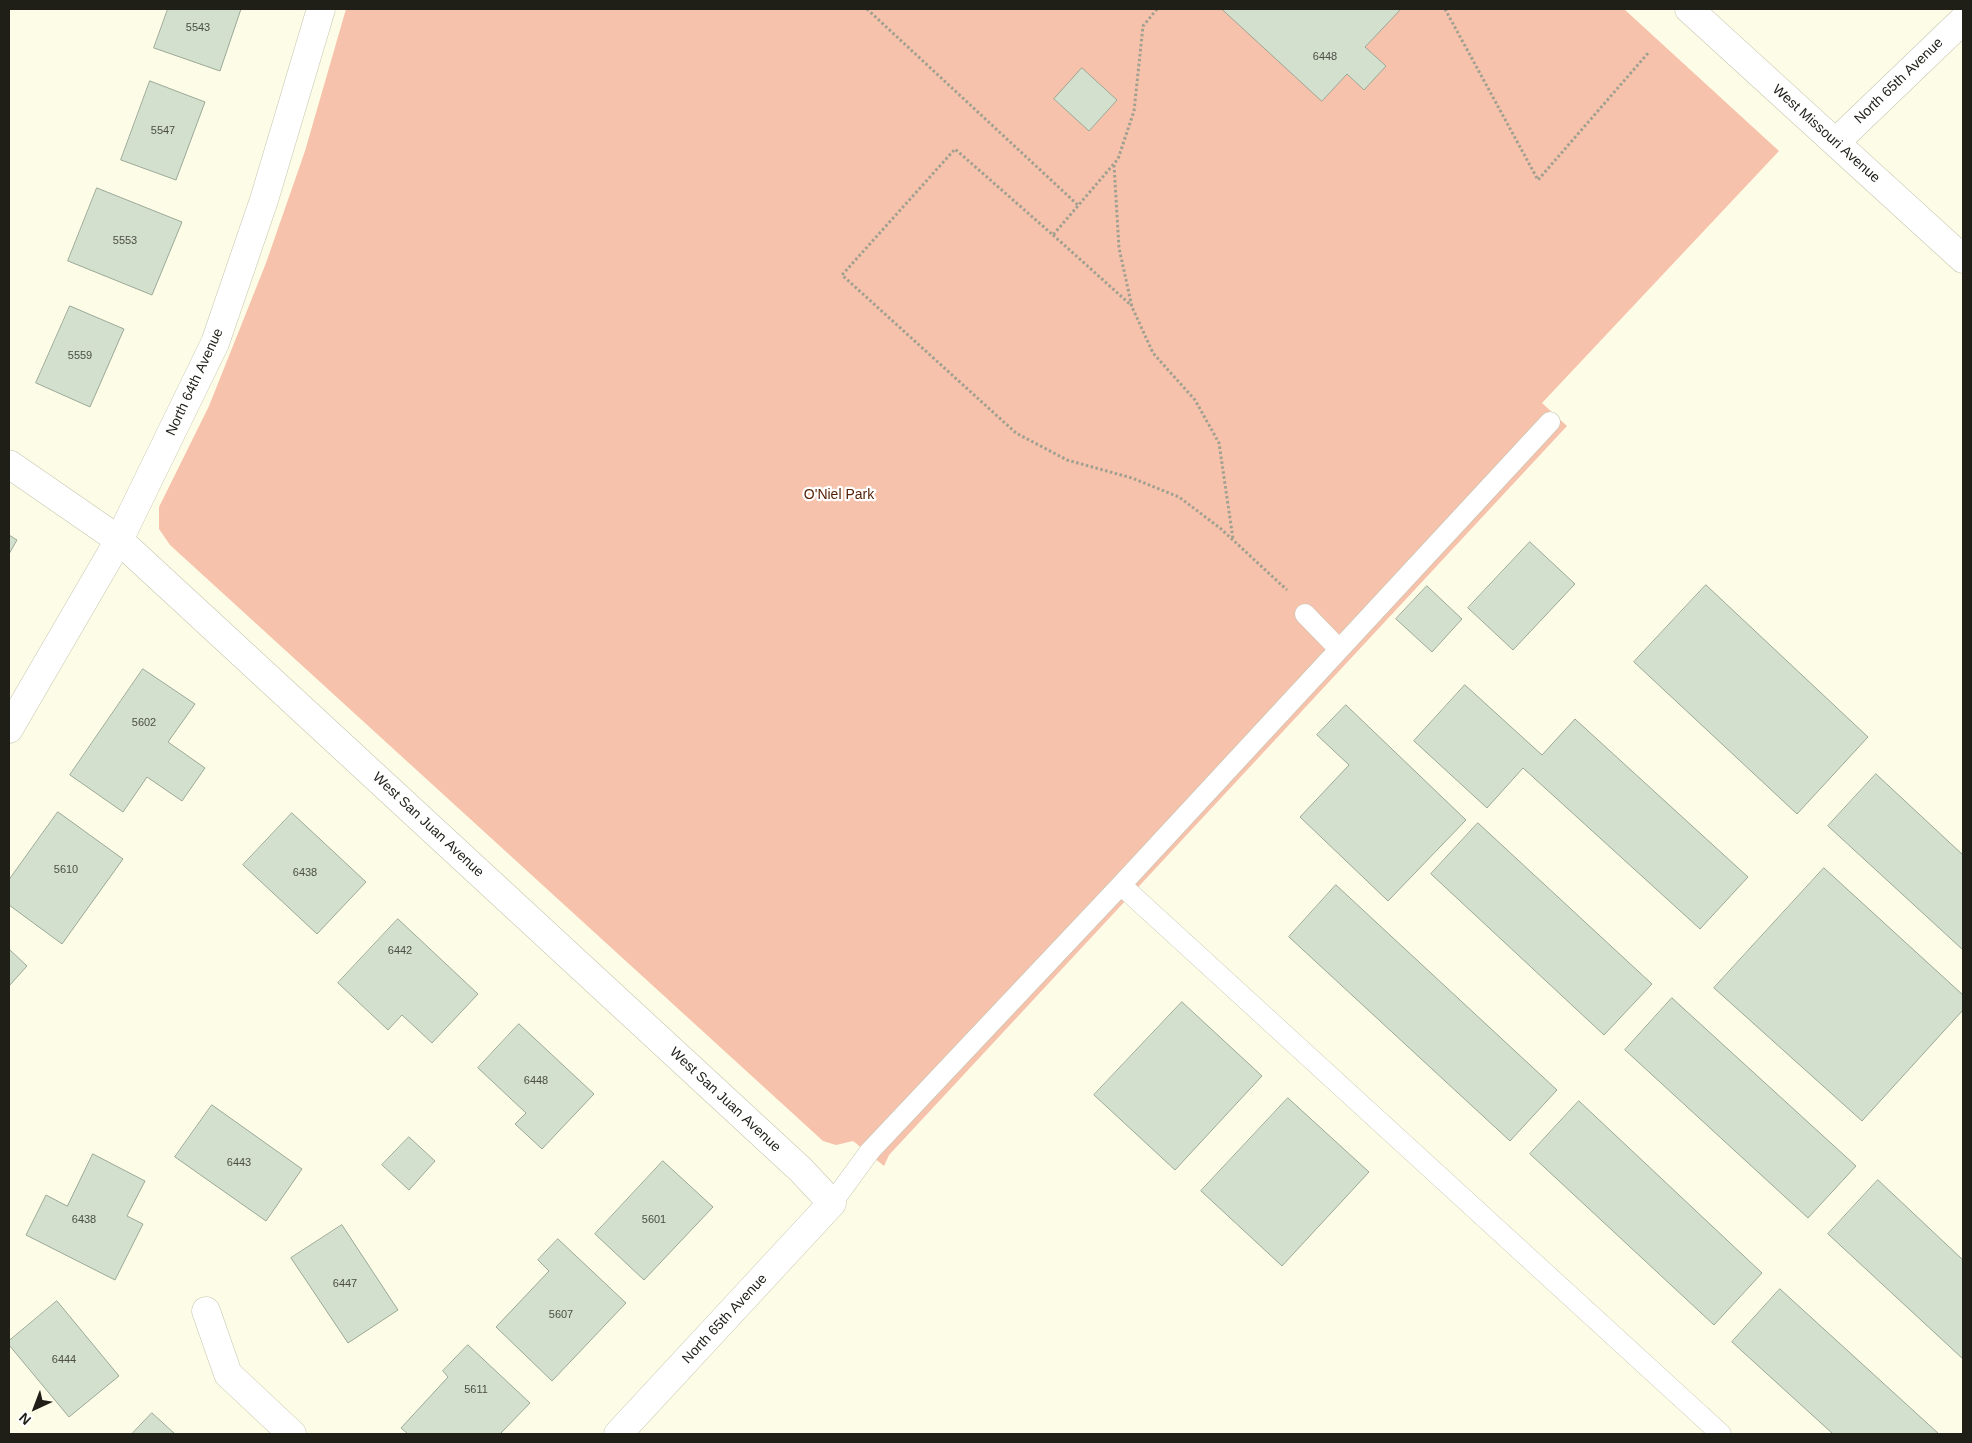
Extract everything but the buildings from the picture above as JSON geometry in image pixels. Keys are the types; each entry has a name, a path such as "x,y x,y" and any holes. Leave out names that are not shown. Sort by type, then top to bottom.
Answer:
{"street":[{"name":"North 64th Avenue","path":"9,729 119,540 215,343 264,200 321,9"},
{"name":"West Missouri Avenue","path":"1689,9 1963,259"},
{"name":"North 65th Avenue","path":"1836,142 1963,20"},
{"name":"West San Juan Avenue","path":"9,464 119,540 794,1163 832,1203"},
{"name":"North 65th Avenue","path":"618,1434 832,1203"},
{"path":"206,1312 228,1374 292,1434"}],"lane":[{"path":"832,1203 870,1151 1121,885 1338,648 1550,422"},
{"path":"1305,614 1338,648"},
{"path":"1121,885 1721,1434"}],"path":[{"path":"867,9 1079,206"},
{"path":"1053,235 1118,159 1134,111 1143,26 1156,9"},
{"path":"1445,9 1538,180 1649,52"},
{"path":"1132,307 955,150 842,275 1016,433 1067,460 1132,478 1179,497 1233,540 1291,593 1305,614"},
{"path":"1114,164 1119,248 1132,307 1153,353 1196,400 1219,443 1233,540"}],"green space":[{"name":"O'Niel Park","path":"346,9 1624,9 1779,151 1542,403 1567,426 889,1155 884,1166 853,1141 836,1145 823,1141 170,545 159,529 159,507 209,406 266,263 305,151"}]}
